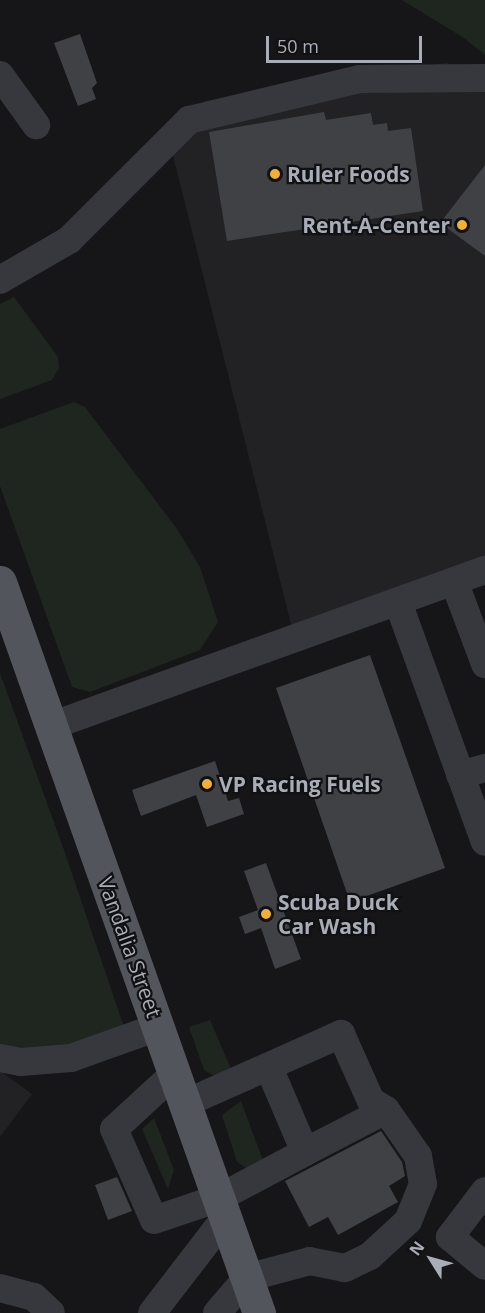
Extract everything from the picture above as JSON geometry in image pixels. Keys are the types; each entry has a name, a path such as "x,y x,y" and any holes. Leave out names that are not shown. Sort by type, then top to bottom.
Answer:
{"main road":[{"name":"Vandalia Street","path":"0,582 259,1313"}],"street":[{"path":"0,75 36,125"},
{"path":"3,270 69,240 189,120 360,79 485,78"},
{"path":"51,726 485,570"},
{"path":"454,582 485,664"},
{"path":"398,602 473,771 485,842"},
{"path":"0,1058 21,1062 71,1058 158,1027"},
{"path":"217,1313 247,1278 310,1261 345,1268 370,1256 408,1221 423,1184 418,1156 386,1110 371,1101 341,1034 270,1070 180,1088 114,1129 154,1220 222,1207 305,1152 386,1110"},
{"path":"270,1070 305,1152"},
{"path":"485,1191 450,1237 485,1266"},
{"path":"152,1313 222,1207"},
{"path":"0,1288 34,1297 51,1313"}],"shaded area":[{"path":"402,0 485,0 485,55 464,38"},
{"path":"446,63 485,70 485,582 292,628 166,128 205,101"},
{"path":"14,297 58,357 59,368 52,380 0,399 0,304"},
{"path":"74,402 85,407 177,529 200,567 218,622 200,650 90,692 72,687 0,486 0,429"},
{"path":"0,673 64,850 128,1039 0,1058"},
{"path":"210,1020 232,1071 214,1076 204,1070 189,1027"},
{"path":"0,1071 32,1094 0,1137"},
{"path":"241,1101 265,1166 249,1170 237,1162 222,1115"},
{"path":"154,1118 174,1170 168,1189 142,1129"}],"building":[{"path":"80,34 97,83 92,88 96,99 78,106 54,43"},
{"name":"Ruler Foods","path":"324,112 326,120 371,113 373,125 387,123 388,131 411,128 423,211 227,241 209,132"},
{"path":"485,165 485,256 440,223"},
{"path":"370,655 445,868 350,902 276,688"},
{"path":"215,761 228,801 239,798 244,814 207,827 196,795 141,816 132,790"},
{"name":"Scuba Duck Car Wash","path":"266,863 301,959 275,969 261,928 245,934 239,917 258,910 244,871"},
{"path":"381,1131 402,1162 405,1176 389,1186 398,1202 338,1235 328,1217 309,1227 285,1181"},
{"path":"117,1177 132,1211 108,1220 95,1185"}],"place":[{"name":"Ruler Foods","path":"275,174"},
{"name":"Rent-A-Center","path":"462,225"},
{"name":"VP Racing Fuels","path":"207,784"},
{"name":"Scuba Duck Car Wash","path":"266,914"}]}
